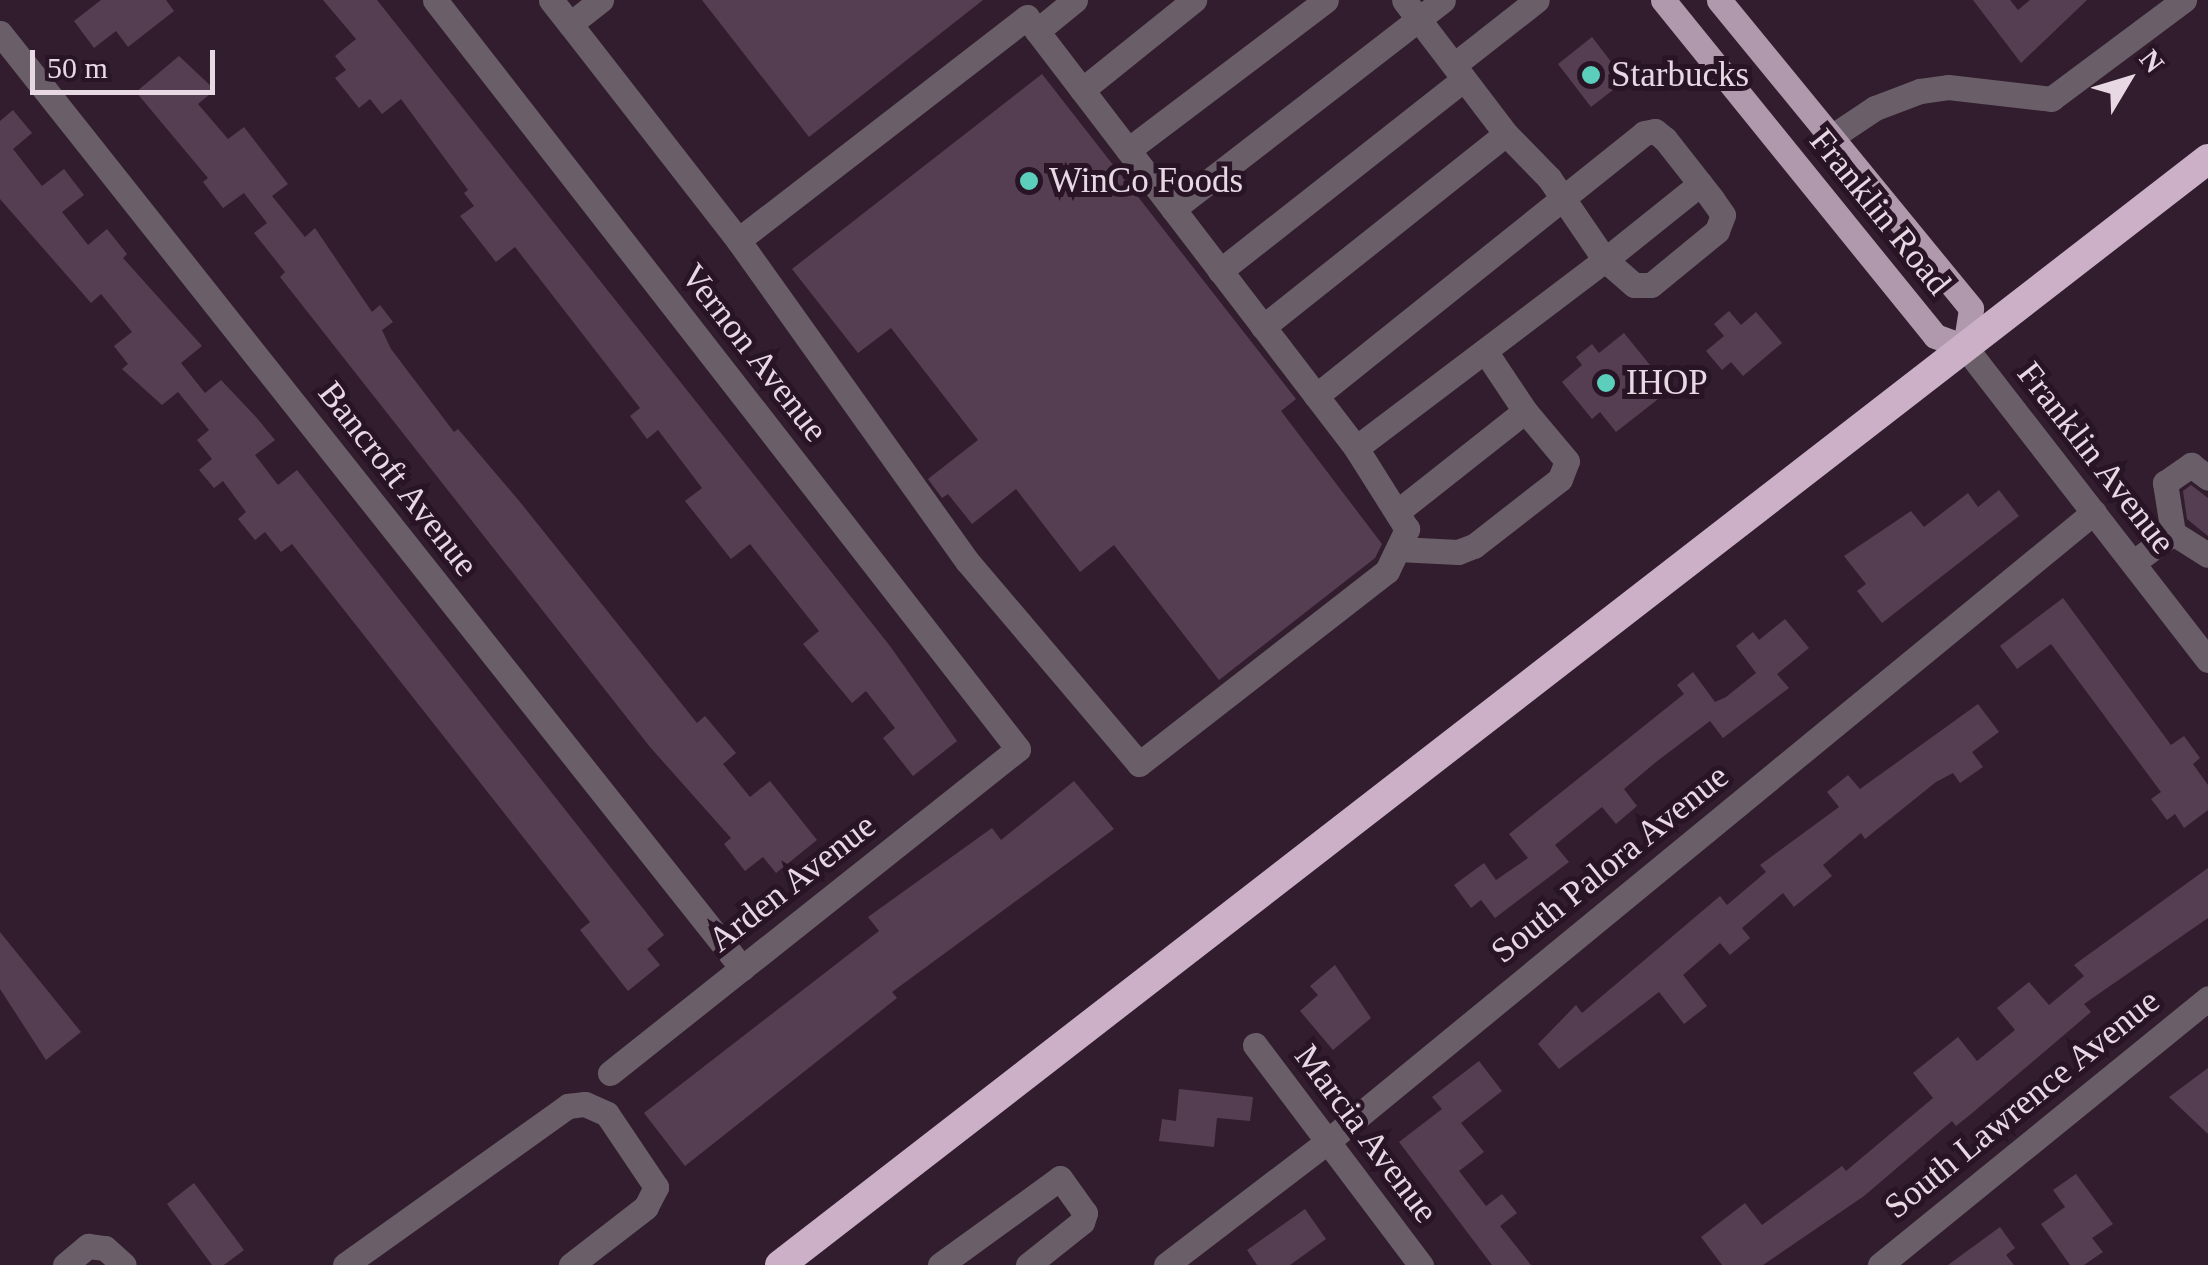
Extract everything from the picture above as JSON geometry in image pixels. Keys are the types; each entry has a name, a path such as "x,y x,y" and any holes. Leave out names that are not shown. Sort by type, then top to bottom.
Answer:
{"highway":[{"path":"780,1265 2208,159"}],"main road":[{"name":"Franklin Road","path":"1663,0 1935,336 1965,347 1971,308 1718,0"}],"street":[{"name":"Vernon Avenue","path":"434,0 1018,749"},
{"path":"551,0 738,240 968,560 1139,764 1387,571 1407,529 1356,448 1026,16"},
{"path":"570,24 600,0"},
{"path":"738,240 1026,16 1075,0"},
{"path":"1082,90 1194,0"},
{"path":"1128,150 1326,0"},
{"path":"1173,209 1412,10 1443,0"},
{"path":"1220,271 1459,72 1537,0"},
{"path":"1833,136 1876,108 1920,91 1948,87 2050,99 2184,0"},
{"path":"1316,396 1564,200 1644,132 1655,130 1724,215 1717,231 1650,285 1634,284 1605,260 1564,200 1506,134 1412,10"},
{"name":"Bancroft Avenue","path":"0,33 742,968"},
{"path":"1262,327 1506,134"},
{"path":"1356,448 1700,184"},
{"name":"Franklin Avenue","path":"1965,347 2204,647"},
{"path":"1398,549 1458,552 1474,546 1560,479 1567,460 1525,411 1485,350"},
{"path":"1396,512 1525,411"},
{"path":"2208,478 2191,465 2165,484 2173,534 2208,555"},
{"name":"South Palora Avenue","path":"1166,1265 1328,1141 2094,512"},
{"path":"2134,562 2173,534"},
{"name":"Arden Avenue","path":"610,1072 1018,749"},
{"name":"South Lawrence Avenue","path":"1880,1265 2208,998"},
{"name":"Marcia Avenue","path":"1255,1045 1421,1265"},
{"path":"345,1265 568,1106 585,1104 607,1114 656,1187 646,1208 572,1265"},
{"path":"940,1265 1060,1178 1085,1213 1082,1222 1028,1265"},
{"path":"65,1265 88,1246 105,1248 124,1265"}],"building":[{"path":"101,0 166,0 174,11 128,47 116,31 94,48 74,21"},
{"path":"323,0 377,0 890,646 957,741 913,776 883,738 895,728 866,691 852,703 803,644 819,631 750,544 731,559 685,501 702,488 658,430 647,439 630,416 640,408 515,247 496,262 460,216 474,206 464,193 468,190 401,99 382,114 370,99 359,108 335,78 346,70 335,56 356,39"},
{"path":"702,0 983,0 809,137"},
{"path":"1973,0 2010,0 2018,10 2030,0 2087,0 2021,63"},
{"name":"Starbucks","path":"1592,37 1619,72 1611,78 1618,86 1591,107 1558,64"},
{"path":"179,56 215,90 198,104 228,139 244,127 288,184 272,196 305,237 315,228 372,312 380,305 393,322 382,330 391,349 454,432 458,429 520,502 697,723 705,716 736,753 723,764 750,797 770,781 817,840 776,873 763,857 745,871 724,844 731,838 650,747 280,277 285,272 254,233 267,223 244,193 223,208 203,182 208,178 136,92"},
{"path":"1042,74 1296,399 1281,411 1382,544 1375,558 1219,680 1114,545 1080,572 1016,489 972,524 948,494 942,498 928,479 978,440 891,328 858,353 792,269"},
{"path":"13,110 32,133 13,149 42,186 64,169 84,195 62,212 88,245 107,229 127,254 123,258 202,346 181,363 205,393 221,380 256,417 275,440 255,455 278,485 297,470 664,935 647,949 660,965 628,991 580,930 590,922 292,544 281,552 265,532 255,540 238,519 246,512 223,481 214,488 199,470 212,459 197,440 209,430 178,392 162,405 122,369 128,364 114,346 132,332 101,294 91,303 0,199 0,121"},
{"path":"1729,311 1741,325 1756,312 1782,343 1743,376 1731,362 1722,370 1706,351 1724,336 1714,324"},
{"path":"1624,333 1654,370 1646,376 1662,396 1616,432 1600,412 1592,419 1562,382 1582,365 1576,357 1592,344 1599,353"},
{"path":"2191,485 2208,498 2208,536 2187,519 2183,491"},
{"path":"1999,490 2019,516 1882,623 1857,591 1866,584 1844,556 1911,511 1924,527 1968,493 1978,507"},
{"path":"2063,598 2171,745 2184,736 2200,758 2193,764 2208,785 2208,810 2184,828 2175,814 2167,820 2151,799 2161,792 2051,644 2017,669 2000,646"},
{"path":"1785,619 1809,648 1777,674 1789,688 1723,738 1710,721 1656,762 1624,789 1637,806 1616,824 1602,807 1555,845 1569,862 1495,918 1481,900 1471,908 1454,885 1484,863 1496,880 1528,858 1509,834 1684,694 1677,685 1693,672 1715,702 1726,697 1756,673 1736,646 1753,632 1759,640"},
{"path":"1978,704 1999,732 1972,752 1983,767 1960,783 1953,773 1936,782 1865,839 1861,833 1823,865 1832,876 1794,907 1783,893 1742,928 1750,938 1730,955 1720,943 1683,975 1707,1006 1684,1024 1659,992 1559,1069 1538,1044 1576,1005 1582,1013 1720,896 1727,905 1766,872 1760,865 1839,807 1827,792 1848,775 1860,789"},
{"path":"1074,781 1114,829 892,992 897,998 685,1166 644,1113 879,931 868,917 992,828 1001,840"},
{"path":"2208,868 2208,918 2084,1004 2091,1012 1971,1114 1956,1126 1952,1121 1864,1196 1763,1265 1722,1265 1701,1237 1745,1203 1762,1225 1842,1166 1846,1171 1933,1098 1913,1073 1958,1037 1977,1061 2015,1030 1997,1008 2029,982 2049,1005 2084,976 2074,965"},
{"path":"0,932 81,1032 46,1060 0,989"},
{"path":"1335,965 1371,1018 1333,1050 1300,1011 1318,995 1310,986"},
{"path":"1479,1061 1502,1091 1461,1123 1484,1152 1459,1171 1486,1206 1502,1194 1517,1213 1500,1226 1531,1265 1492,1265 1399,1142 1442,1109 1432,1097"},
{"path":"2208,1068 2208,1134 2169,1097"},
{"path":"1179,1089 1253,1097 1250,1121 1217,1118 1214,1147 1159,1141 1162,1119 1176,1121"},
{"path":"2076,1174 2113,1224 2092,1238 2103,1252 2084,1265 2070,1265 2041,1224 2065,1207 2053,1190"},
{"path":"194,1183 244,1250 224,1265 212,1265 167,1204"},
{"path":"1305,1209 1326,1239 1290,1265 1257,1265 1247,1250"},
{"path":"2000,1227 2015,1248 2006,1255 2014,1265 1948,1265"}],"place":[{"name":"Starbucks","path":"1591,75"},
{"name":"WinCo Foods","path":"1029,181"},
{"name":"IHOP","path":"1606,383"}]}
